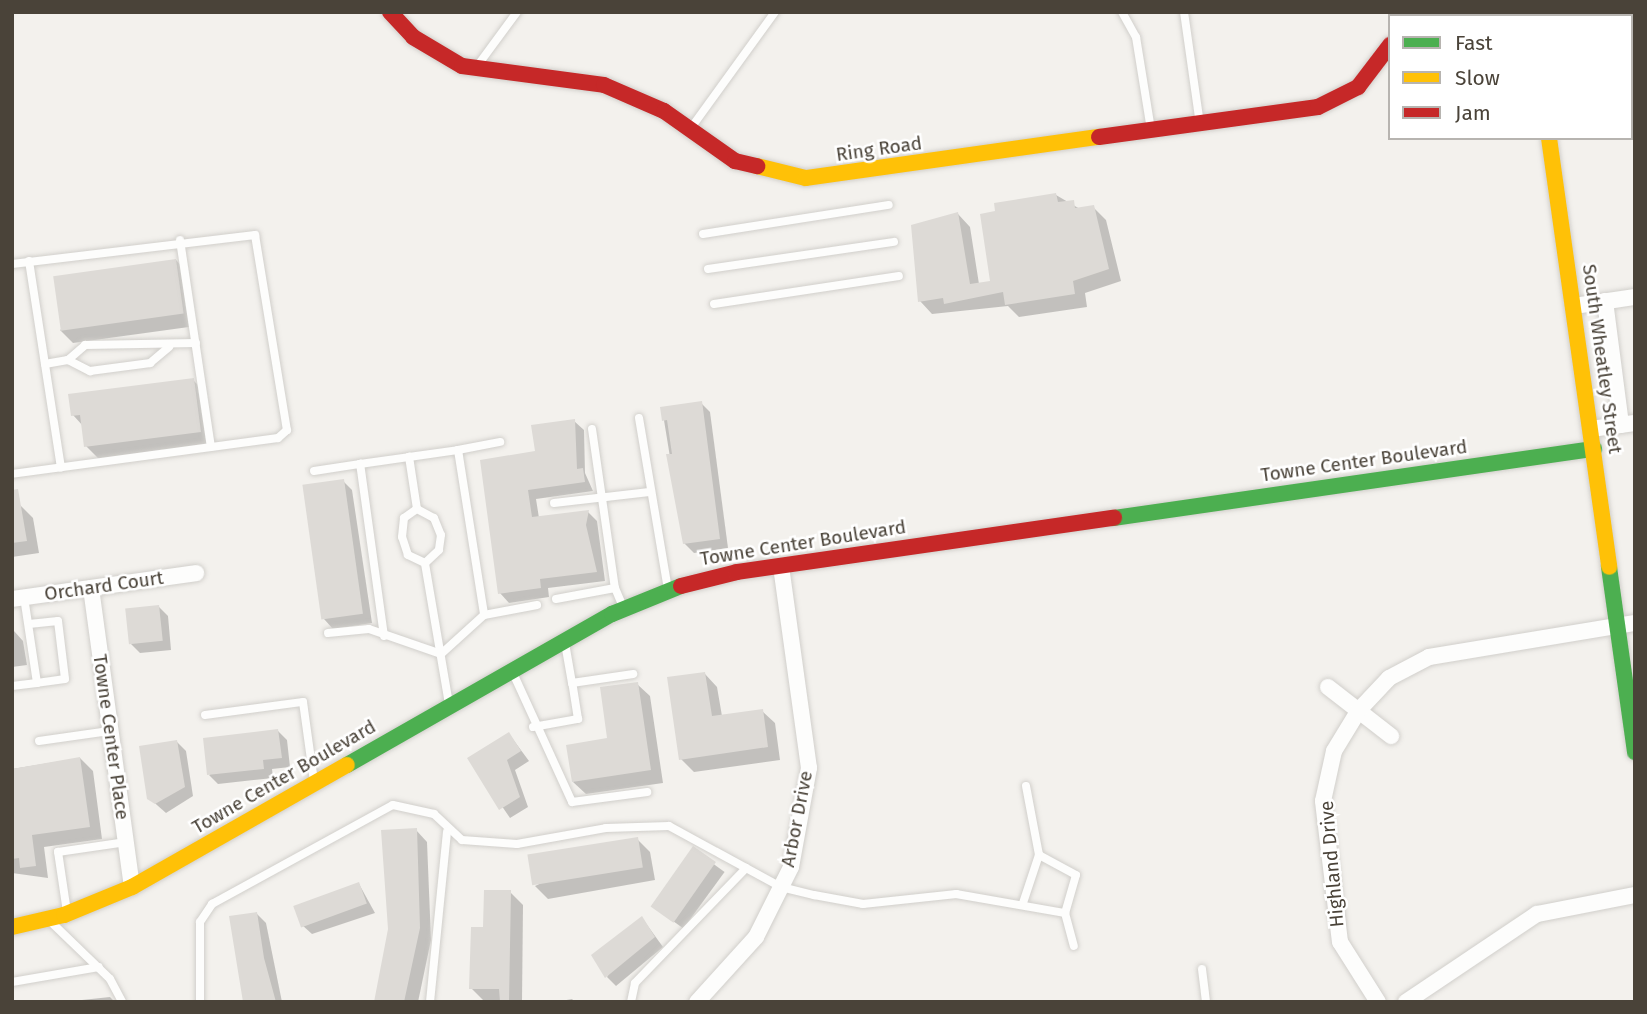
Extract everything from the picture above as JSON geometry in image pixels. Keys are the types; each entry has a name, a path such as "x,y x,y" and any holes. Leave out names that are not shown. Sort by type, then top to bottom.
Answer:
{"street":[{"name":"Ring Road","path":"390,12 430,50 474,70 585,79 642,99 735,161 806,178 1151,132 1331,103 1358,87 1388,48"},
{"name":"South Wheatley Street","path":"1549,140 1635,751"},
{"path":"1574,306 1635,296"},
{"path":"1591,429 1628,424 1605,301"},
{"name":"Towne Center Boulevard","path":"12,927 67,914 132,887 565,641 624,609 667,590 780,566 1594,449"},
{"name":"Arbor Drive","path":"697,1002 756,937 791,867 809,768 780,566"},
{"name":"Orchard Court","path":"18,598 196,573"},
{"name":"Towne Center Place","path":"91,587 132,887"},
{"name":"Highland Drive","path":"1378,1002 1340,942 1324,801 1334,751 1359,710 1389,678 1429,657 1635,623"},
{"path":"1328,687 1391,736"},
{"path":"1405,1002 1537,914 1635,895"}],"lane":[{"path":"474,70 517,12"},
{"path":"689,130 775,12"},
{"path":"1122,12 1136,37 1151,132"},
{"path":"1184,12 1200,125"},
{"path":"703,234 888,205"},
{"path":"12,264 247,232 259,240 287,430 278,438 12,474"},
{"path":"180,240 211,447"},
{"path":"708,269 894,242"},
{"path":"29,261 61,468"},
{"path":"714,304 899,276"},
{"path":"45,364 68,360 85,345 145,340 169,347 196,343"},
{"path":"68,360 90,371 150,363 169,347"},
{"path":"639,418 667,590"},
{"path":"592,429 615,588 624,609"},
{"path":"314,471 500,442"},
{"path":"458,450 484,615"},
{"path":"409,457 417,509"},
{"path":"360,464 384,636"},
{"path":"554,503 649,492"},
{"path":"417,509 404,518 402,537 408,555 425,563"},
{"path":"417,509 434,518 441,535 439,550 425,563"},
{"path":"425,563 449,707"},
{"path":"556,599 615,588"},
{"path":"18,598 29,624 37,683"},
{"path":"441,654 484,615 537,605"},
{"path":"12,686 65,679 58,621 29,624"},
{"path":"328,633 369,629 441,654"},
{"path":"533,727 578,719 565,641"},
{"path":"512,671 533,727 572,802 647,792"},
{"path":"572,683 633,674"},
{"path":"205,715 303,702 314,784"},
{"path":"39,741 109,731"},
{"path":"1023,903 1039,855 1026,786"},
{"path":"200,1002 200,922 212,904 393,805 434,814 447,832 462,840 517,844 607,828 669,826 781,887 863,904 956,894 1023,903 1065,913"},
{"path":"430,1002 447,832"},
{"path":"67,914 58,852 126,842"},
{"path":"1039,855 1076,875 1065,913 1074,946"},
{"path":"631,1002 635,983 746,868"},
{"path":"48,919 99,967 122,1002"},
{"path":"12,982 99,967"},
{"path":"1202,969 1206,1002"}],"building":[{"path":"1056,193 1058,202 1074,200 1075,208 1094,205 1109,269 1073,281 1075,294 1005,305 1003,292 944,304 943,298 918,302 911,225 958,212 970,284 990,281 980,214 995,211 994,203"},
{"path":"176,259 184,313 61,331 53,276"},
{"path":"194,378 201,432 84,447 80,415 71,416 68,394"},
{"path":"702,401 720,539 683,544 666,454 672,454 667,420 662,421 660,407"},
{"path":"575,419 577,469 583,468 585,482 528,490 532,517 589,510 586,525 597,572 540,579 541,588 498,594 480,460 535,451 531,425"},
{"path":"344,479 363,614 321,620 302,485"},
{"path":"18,489 27,541 12,543 12,490"},
{"path":"159,605 163,641 129,644 125,609"},
{"path":"705,672 712,716 763,709 768,747 679,760 667,677"},
{"path":"638,682 651,770 572,782 566,745 607,738 600,687"},
{"path":"278,729 282,758 263,760 264,769 207,775 203,738"},
{"path":"509,732 521,751 507,760 520,797 499,810 467,758"},
{"path":"177,740 185,787 155,804 147,799 139,746"},
{"path":"80,757 90,827 32,835 36,866 20,868 19,858 12,859 12,769"},
{"path":"417,828 420,928 404,1002 374,1002 388,929 381,830"},
{"path":"638,837 643,868 532,885 527,855"},
{"path":"693,846 716,862 673,923 651,907"},
{"path":"359,882 367,904 301,928 293,906"},
{"path":"484,890 511,890 509,1002 500,1002 499,989 469,989 471,927 483,927"},
{"path":"257,912 264,958 276,1002 243,1002 229,916"},
{"path":"642,916 655,937 605,978 591,955"}],"traffic: fast":[{"path":"1114,518 1594,449"},
{"path":"1609,567 1635,752"},
{"path":"347,765 612,614 681,586"}],"traffic: slow":[{"path":"757,166 806,178 1099,137"},
{"path":"1549,140 1609,567"},
{"path":"12,927 64,915 132,887 347,765"}],"traffic: jam":[{"path":"390,12 413,37 462,66 604,85 664,111 735,161 757,166"},
{"path":"1099,137 1318,107 1358,87 1388,48"},
{"path":"681,586 737,572 1114,518"}]}
